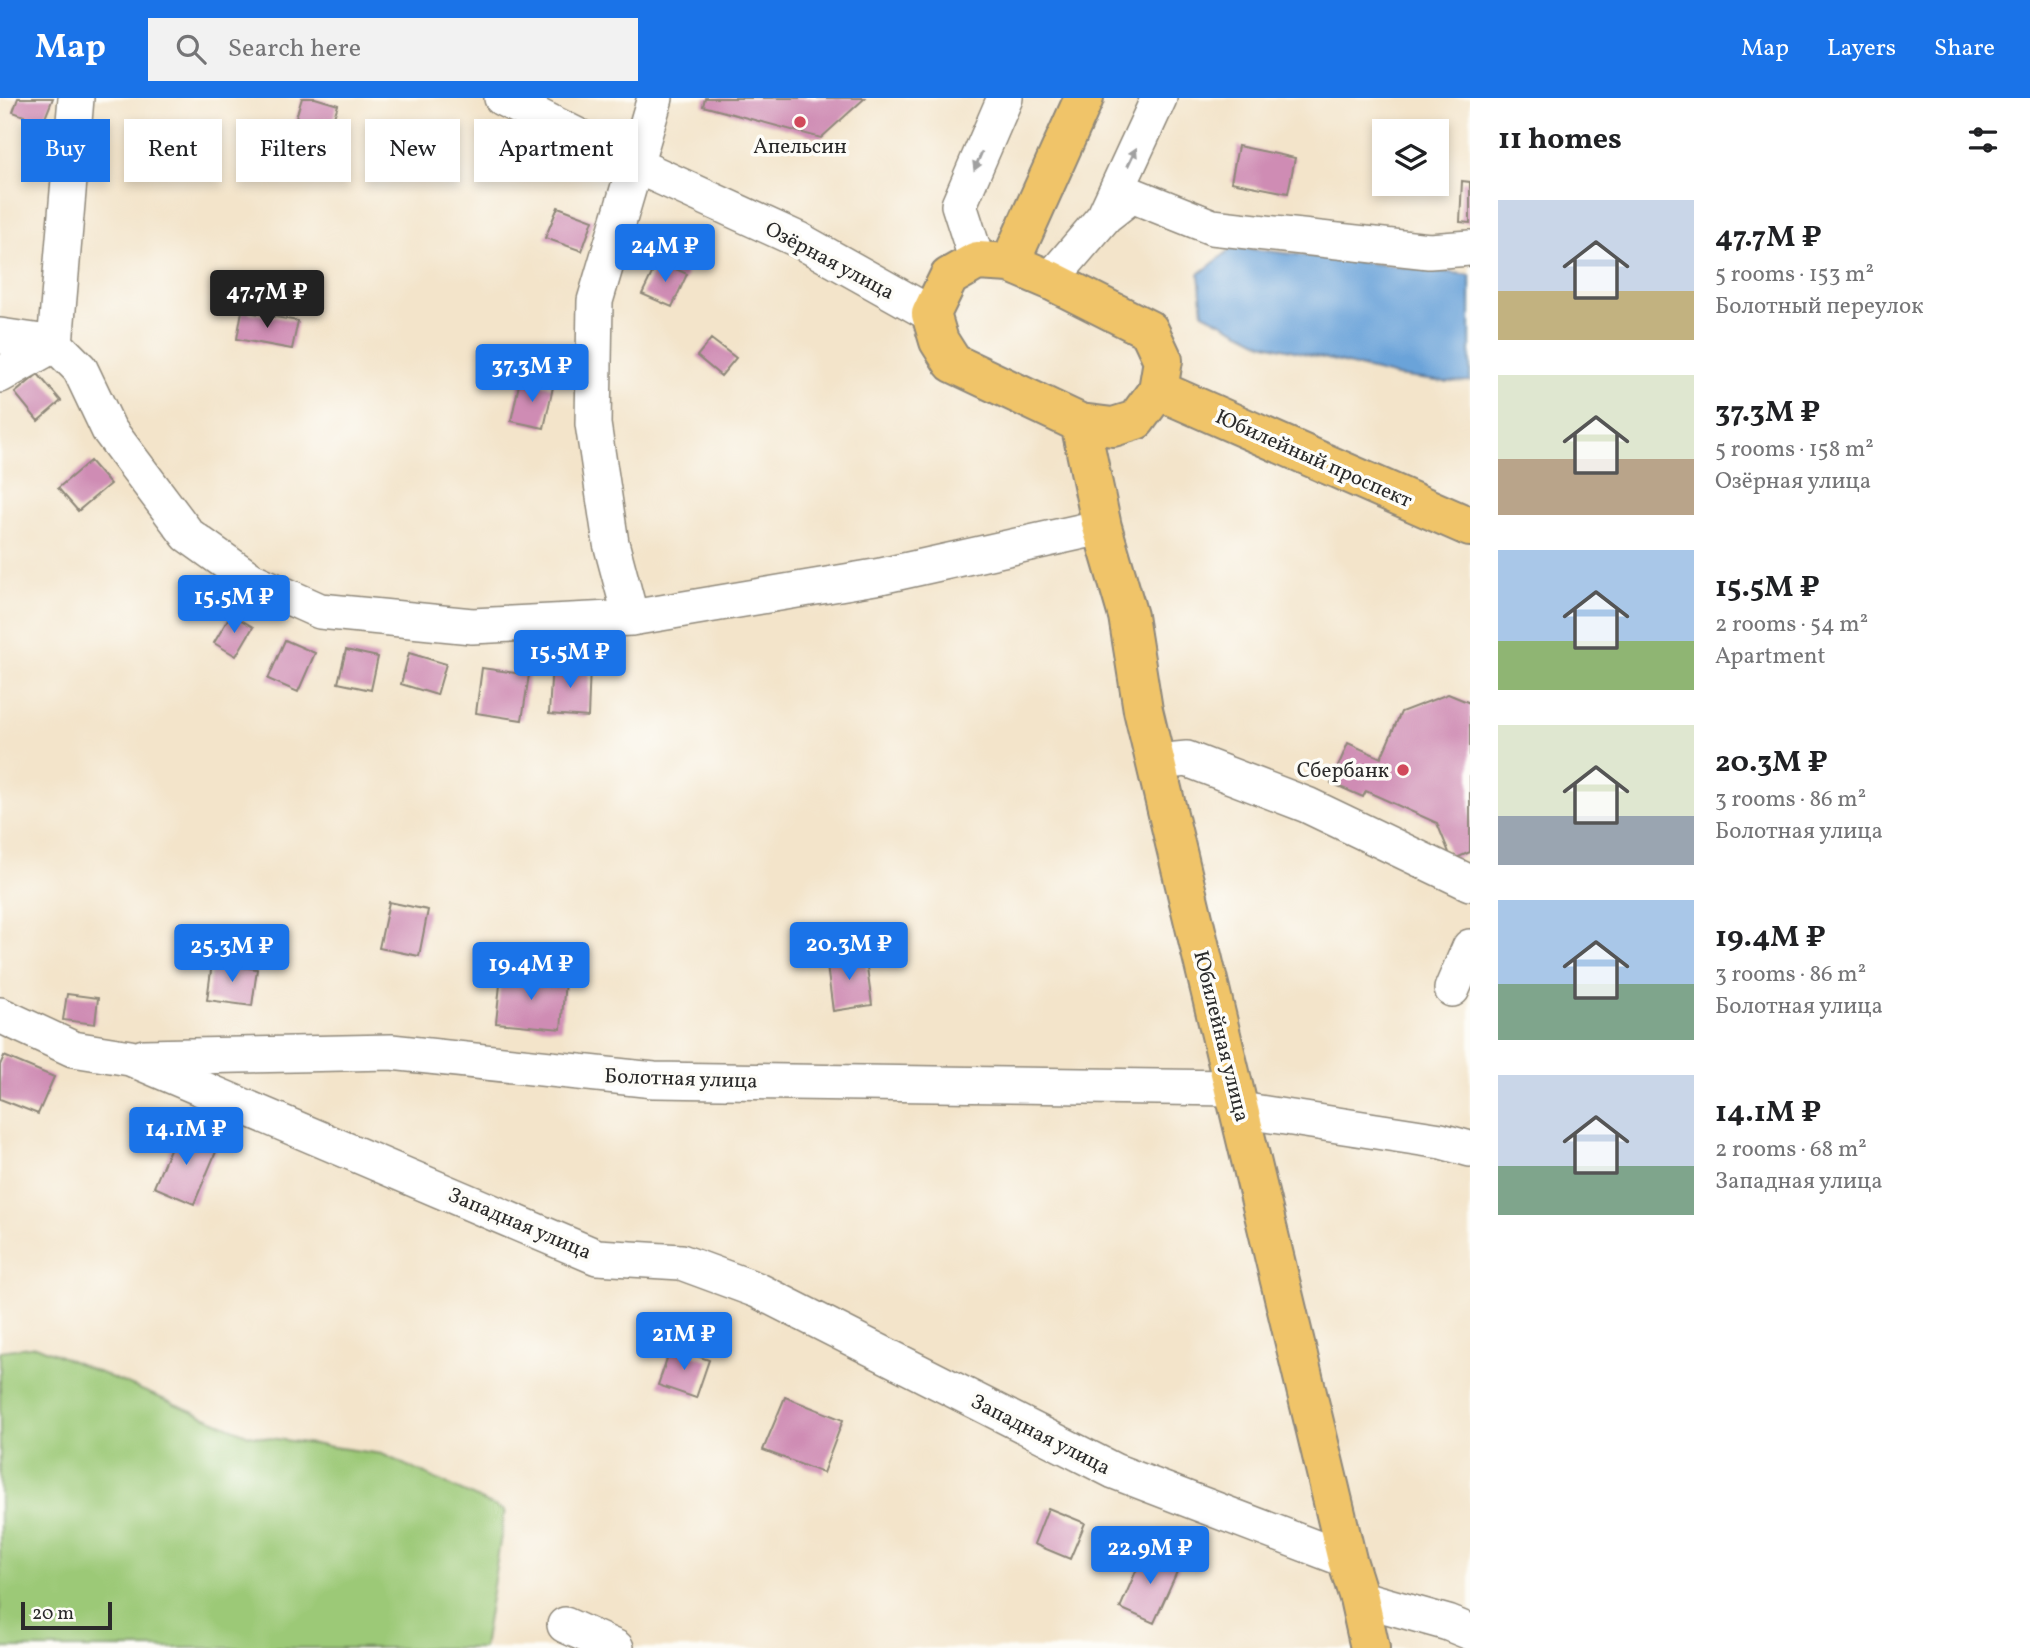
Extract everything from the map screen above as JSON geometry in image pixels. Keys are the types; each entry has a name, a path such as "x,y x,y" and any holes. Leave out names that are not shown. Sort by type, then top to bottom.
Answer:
{"main road":[{"path":"994,262 1084,98"},
{"path":"994,262 1050,281 1149,330 1163,360 1157,390 1136,420 1113,427 1080,423 953,363 939,341 931,314 949,277 994,262"},
{"name":"Юбилейный проспект","path":"1157,390 1470,527"},
{"name":"Юбилейная улица","path":"1080,423 1102,527 1128,616 1143,709 1370,1648"}],"street":[{"path":"55,344 76,98"},
{"name":"Озёрная улица","path":"502,98 543,119"},
{"path":"638,156 655,98"},
{"path":"994,262 959,205 1005,98"},
{"path":"1105,216 1159,98"},
{"name":"Озёрная улица","path":"638,167 799,240 931,314"},
{"path":"630,182 595,301 593,424 611,543 631,618"},
{"path":"1050,281 1105,216 1132,195 1212,227 1429,251 1470,248"},
{"path":"0,336 55,344 80,369 109,430 188,536 251,580 320,611 472,626 631,618 881,576 1102,527"},
{"path":"0,374 55,344"},
{"path":"1156,762 1187,760 1307,805 1336,829 1470,883"},
{"path":"1452,989 1470,947"},
{"name":"Западная улица","path":"0,1015 73,1049 130,1058 597,1257 681,1262 757,1290 1114,1471 1347,1560"},
{"name":"Болотная улица","path":"130,1058 391,1052 654,1080 1237,1099 1470,1149"},
{"path":"1359,1598 1448,1623 1470,1632"},
{"path":"565,1625 616,1648"}],"green space":[{"path":"36,1346 249,1435 382,1454 505,1511 483,1648 0,1648 0,1351"}],"water":[{"path":"1234,247 1470,275 1470,381 1445,382 1396,376 1262,343 1203,313 1199,274"}],"building":[{"path":"18,98 53,98 45,119 32,119 13,112"},
{"path":"302,98 315,98 338,105 333,119 295,119"},
{"name":"Апельсин","path":"705,98 865,98 821,138 703,106"},
{"path":"1238,146 1295,158 1288,193 1231,182"},
{"path":"1462,181 1470,182 1470,223 1460,222"},
{"path":"558,207 593,220 582,251 545,238"},
{"path":"658,261 687,274 672,307 642,294"},
{"path":"242,311 298,321 292,349 237,339"},
{"path":"711,339 736,358 721,376 697,356"},
{"path":"38,374 61,401 38,421 15,393"},
{"path":"520,380 553,387 544,428 511,421"},
{"path":"90,461 110,484 78,511 58,488"},
{"path":"231,614 253,627 236,656 214,643"},
{"path":"285,640 315,653 298,692 268,679"},
{"path":"346,650 378,657 371,690 338,683"},
{"path":"409,653 446,664 437,695 401,684"},
{"path":"552,663 590,666 588,717 549,714"},
{"path":"482,668 529,675 522,720 476,713"},
{"name":"Сбербанк","path":"1448,694 1470,703 1470,852 1452,860 1437,823 1366,791 1363,797 1331,783 1348,743 1381,758 1401,712"},
{"path":"389,902 428,910 419,956 379,948"},
{"path":"865,953 872,1005 833,1011 826,958"},
{"path":"212,963 257,969 252,1006 207,1000"},
{"path":"501,975 565,981 561,1029 496,1023"},
{"path":"67,994 98,998 95,1024 63,1020"},
{"path":"4,1056 54,1077 38,1114 0,1099 0,1065"},
{"path":"178,1130 218,1147 194,1204 154,1187"},
{"path":"671,1347 709,1360 696,1398 658,1385"},
{"path":"785,1397 843,1420 823,1473 763,1450"},
{"path":"1048,1508 1085,1523 1070,1559 1034,1544"},
{"path":"1145,1550 1180,1565 1154,1623 1120,1608"}],"place":[{"name":"Апельсин","path":"800,122"},
{"name":"Сбербанк","path":"1403,770"}]}
